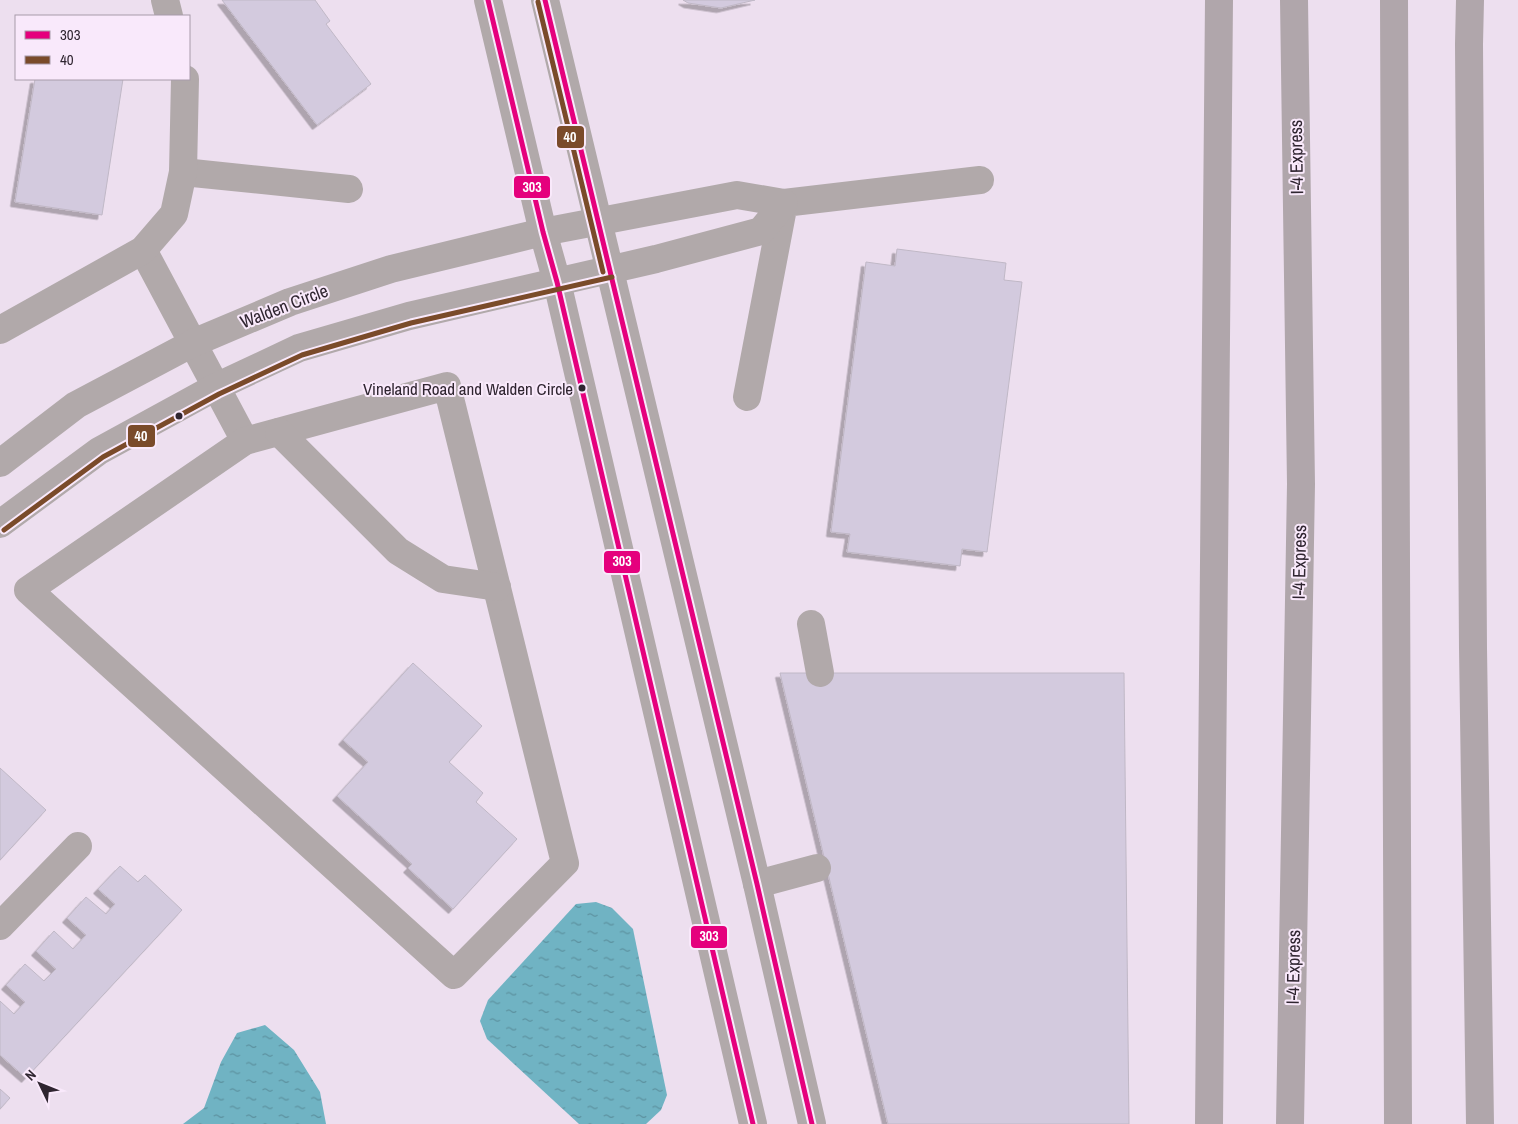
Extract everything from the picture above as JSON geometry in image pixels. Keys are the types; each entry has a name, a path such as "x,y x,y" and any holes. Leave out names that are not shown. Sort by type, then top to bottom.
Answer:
{"highway":[{"path":"1209,1124 1219,0"},
{"name":"I-4 Express","path":"1290,1124 1301,484 1294,0"},
{"path":"1394,0 1398,1124"},
{"path":"1470,0 1472,638 1480,1124"},
{"path":"1469,44 1481,0"}],"street":[{"path":"165,0 169,15"},
{"path":"488,0 543,232 558,282 753,1124"},
{"path":"546,0 757,884 812,1124"},
{"path":"0,330 143,250 174,214 183,172 185,80"},
{"path":"183,172 349,189"},
{"name":"Walden Circle","path":"0,463 76,406 193,342 290,302 390,269 543,232 737,195 784,203 980,180"},
{"path":"0,524 99,451 216,387 298,348 409,316 656,259 761,231 784,203"},
{"path":"747,397 784,203"},
{"path":"143,250 246,441"},
{"path":"447,386 565,863 454,975 28,590 246,441 279,432 447,386"},
{"path":"279,432 398,551 443,579 497,587"},
{"path":"811,624 820,673"},
{"path":"0,926 78,846"},
{"path":"757,884 817,868"}],"water":[{"path":"596,902 612,908 633,929 667,1095 661,1110 646,1124 579,1124 487,1039 480,1021 488,1000 576,904"},
{"path":"265,1025 294,1050 320,1092 326,1124 183,1124 204,1108 221,1062 237,1033"}],"building":[{"path":"222,0 315,0 330,21 326,24 371,84 317,125"},
{"path":"683,0 755,0 721,8 688,3"},
{"path":"35,80 123,80 102,215 15,202"},
{"path":"897,249 1006,263 1004,280 1022,282 987,552 962,549 960,566 847,552 850,534 831,532 866,262 895,266"},
{"path":"413,663 482,726 449,762 483,793 476,802 517,839 453,909 408,868 412,864 337,796 368,762 343,740"},
{"path":"780,673 1124,673 1129,1124 888,1124"},
{"path":"0,768 46,810 0,860"},
{"path":"120,866 138,882 145,875 182,910 26,1078 0,1055 0,1001 14,1014 25,1002 6,985 25,964 44,981 56,969 36,951 54,931 73,949 86,935 67,918 86,897 106,914 115,904 98,889"},
{"path":"0,1089 10,1098 0,1109"}],"transit line":[{"name":"303","path":"488,0 543,232 557,282 753,1124"},
{"name":"303","path":"545,0 757,884 812,1124"},
{"name":"40","path":"538,2 603,272"},
{"name":"40","path":"4,530 103,457 219,394 302,355 411,323 612,277"}],"place":[{"name":"Vineland Road and Walden Circle","path":"582,388"}]}
